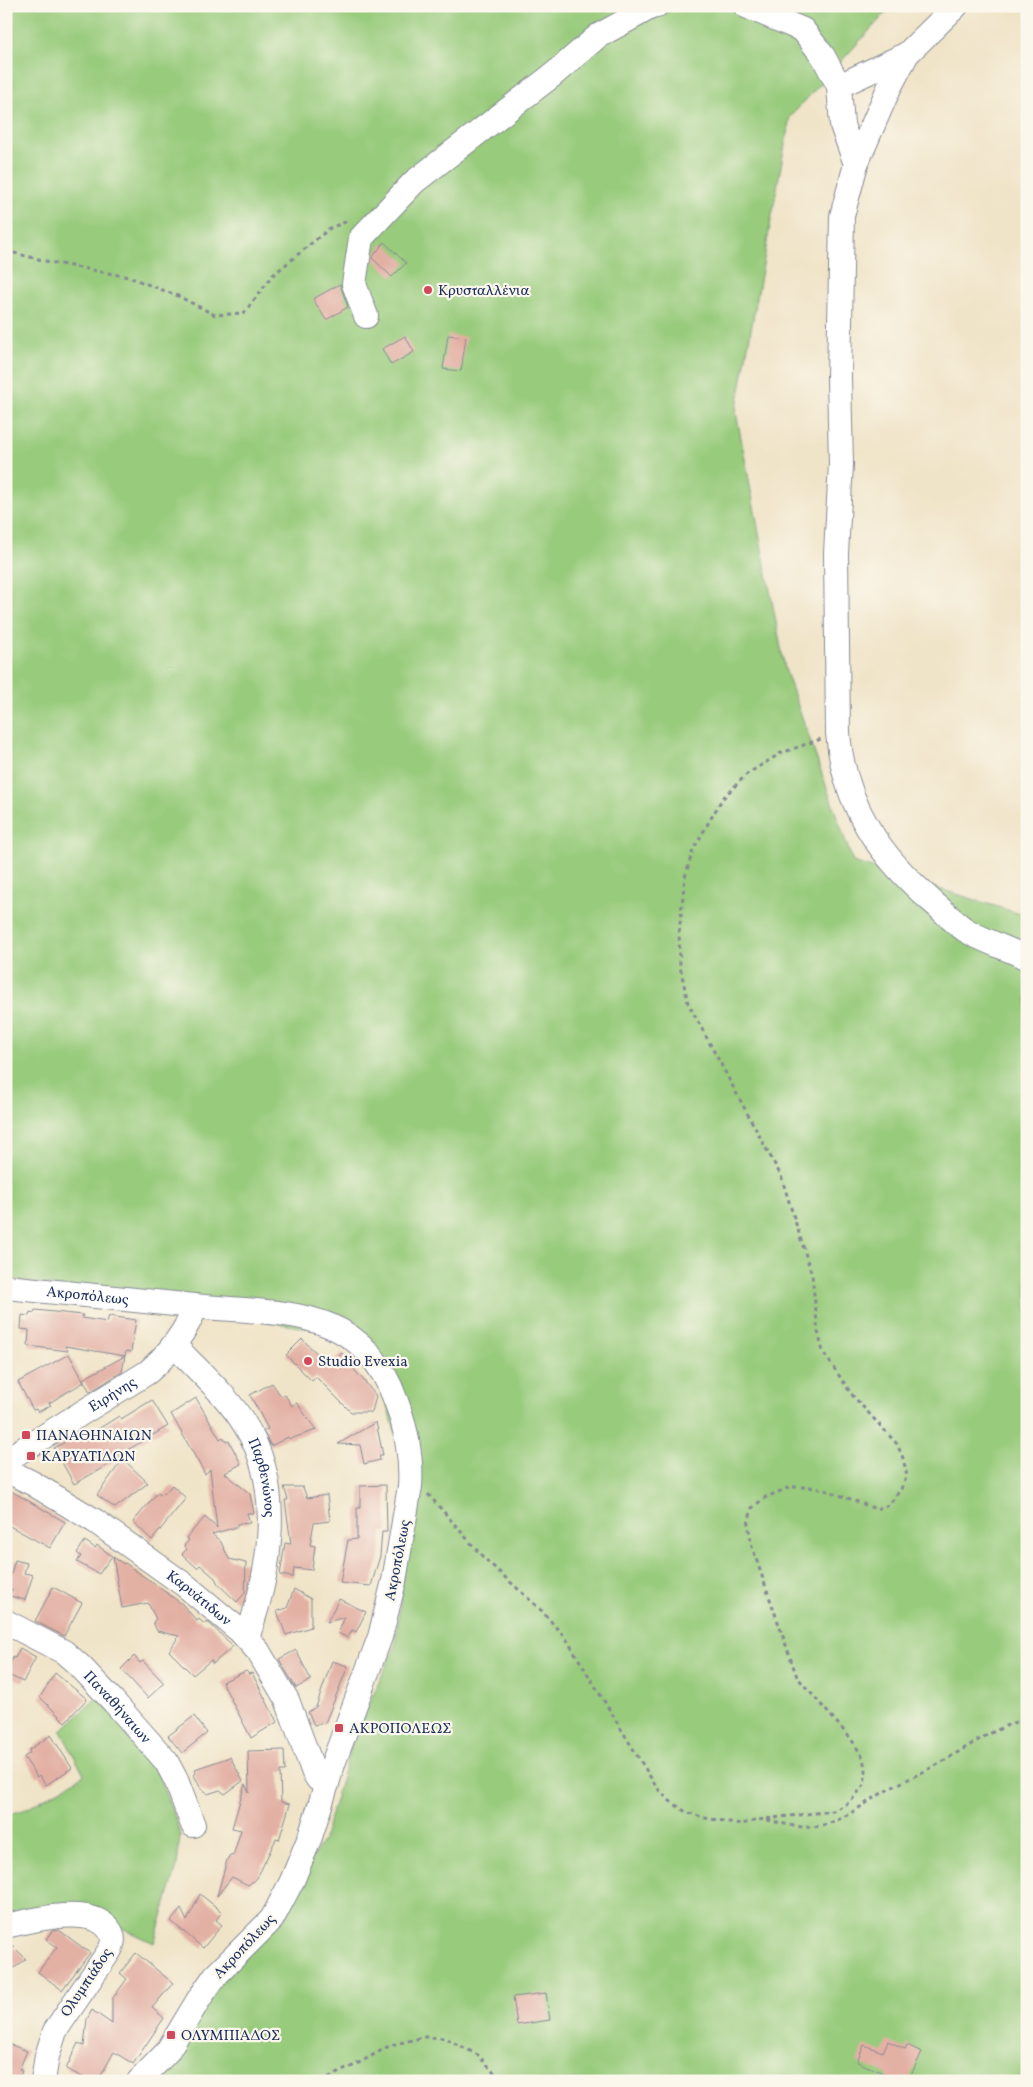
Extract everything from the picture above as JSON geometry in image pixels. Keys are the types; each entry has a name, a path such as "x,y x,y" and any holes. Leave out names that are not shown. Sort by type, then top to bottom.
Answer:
{"street":[{"path":"366,316 354,284 361,238 414,182 554,74 598,36 656,6"},
{"path":"746,6 803,30 823,56 840,86 842,125 856,164"},
{"path":"956,6 907,54 889,88 856,164 842,216 839,378 841,464 836,554 838,733 840,757 848,788 862,821 907,880 964,929 1027,958"},
{"path":"840,86 907,54"},
{"name":"Ακροπόλεως","path":"6,1287 196,1306 278,1312 314,1319 338,1328 360,1344 375,1359 386,1375 394,1394 405,1433 410,1479 394,1581 380,1637 302,1857 272,1918 215,1976 167,2052 139,2081"},
{"name":"Ειρήνης","path":"6,1460 135,1381 164,1358 187,1328 196,1306"},
{"name":"Παρθενώνος","path":"175,1346 242,1419 252,1438 269,1492 269,1539 260,1600 247,1638"},
{"name":"Καρυάτιδων","path":"6,1470 32,1483 95,1521 186,1586 247,1638 266,1663 287,1700 314,1773 318,1780 327,1784"},
{"name":"Παναθήναιων","path":"6,1622 64,1652 114,1702 166,1761 176,1780 193,1825"},
{"name":"Ολυμπιάδος","path":"6,1926 49,1918 79,1916 100,1922 108,1929 112,1936 112,1944 108,1953 54,2031 43,2081"}],"path":[{"path":"6,251 50,262 129,277 178,296 215,315 244,313 273,275 330,228 353,219"},
{"path":"410,1479 434,1498 484,1558 542,1611 566,1640 657,1788 670,1801 686,1812 705,1818 741,1824 764,1819 833,1811 850,1802 864,1785 866,1770 862,1756 852,1739 797,1677 752,1546 748,1524 752,1508 764,1498 790,1488 809,1487 829,1491 876,1509 889,1505 901,1489 907,1476 903,1458 897,1444 853,1396 823,1352 818,1332 812,1275 780,1176 688,1003 680,966 679,934 685,877 694,850 722,799 747,774 781,753 838,733"},
{"path":"764,1819 802,1827 830,1823 942,1762 983,1736 1027,1718"},
{"path":"321,2081 358,2064 391,2045 425,2037 445,2038 478,2055 501,2081"}],"green space":[{"path":"6,6 892,6 790,117 736,412 785,669 853,862 1027,916 1027,2081 153,2081 211,1996 308,1865 323,1841 354,1736 395,1647 405,1561 418,1504 366,1338 6,1278"},
{"path":"98,1697 151,1756 177,1823 180,1836 177,1867 154,1943 90,1913 6,1921 6,1815 27,1809 84,1775 61,1731"}],"building":[{"path":"384,242 406,263 392,277 372,258"},
{"path":"340,284 348,307 326,320 313,299"},
{"path":"448,335 466,337 461,371 443,369"},
{"path":"405,336 414,352 391,365 382,349"},
{"path":"35,1310 83,1315 82,1318 107,1322 109,1316 136,1320 131,1352 126,1351 125,1356 65,1346 68,1351 28,1346 29,1330 21,1329 22,1315 29,1316 30,1312 34,1313"},
{"path":"302,1339 330,1366 342,1353 351,1362 349,1364 376,1396 372,1412 351,1412 316,1377 312,1381 286,1355"},
{"path":"69,1354 84,1382 49,1403 51,1405 38,1412 36,1409 33,1410 18,1382"},
{"path":"125,1356 122,1372 90,1392 83,1379"},
{"path":"272,1383 281,1396 285,1395 292,1406 297,1403 316,1430 290,1439 288,1437 271,1446 263,1431 268,1429 250,1395"},
{"path":"196,1398 220,1439 223,1437 226,1442 229,1441 241,1464 225,1473 250,1494 254,1513 247,1513 250,1523 237,1524 237,1527 212,1534 221,1542 229,1559 246,1563 245,1593 237,1602 218,1584 215,1578 200,1565 197,1568 182,1554 187,1549 184,1546 189,1540 186,1538 205,1517 217,1528 210,1469 205,1474 171,1414"},
{"path":"152,1400 168,1426 119,1455 122,1457 74,1484 54,1448 84,1432 87,1436 119,1416 121,1419"},
{"path":"376,1422 383,1455 379,1455 380,1460 364,1464 360,1445 338,1444"},
{"path":"123,1459 148,1483 115,1508 97,1495"},
{"path":"172,1485 186,1498 152,1540 133,1522 158,1492 160,1495 163,1492 164,1494"},
{"path":"386,1485 387,1532 382,1532 380,1556 371,1586 340,1583 348,1540 357,1539 357,1508 360,1508 360,1486"},
{"path":"284,1487 303,1487 307,1498 327,1495 330,1521 314,1523 310,1545 315,1546 312,1570 294,1568 293,1577 280,1575 285,1543 291,1544 285,1500 288,1500"},
{"path":"6,1488 65,1522 50,1548 6,1524"},
{"path":"85,1541 95,1548 97,1545 112,1556 99,1574 77,1562 81,1556 77,1553"},
{"path":"113,1557 125,1563 182,1604 197,1621 199,1619 203,1623 209,1623 233,1646 213,1664 211,1660 193,1675 169,1651 179,1636 157,1631 153,1622 156,1619 148,1603 122,1608"},
{"path":"15,1560 27,1563 24,1573 33,1575 25,1600 10,1596 12,1589 7,1588"},
{"path":"53,1587 82,1603 64,1636 35,1621"},
{"path":"294,1589 311,1599 311,1627 286,1635 277,1611 287,1608"},
{"path":"339,1599 366,1612 356,1632 352,1630 348,1638 338,1633 345,1617 327,1622"},
{"path":"20,1648 36,1657 23,1682 6,1674 13,1657 15,1658"},
{"path":"296,1650 311,1680 296,1688 279,1659"},
{"path":"134,1656 140,1663 143,1661 164,1683 148,1698 121,1669"},
{"path":"332,1661 348,1666 325,1723 314,1725 308,1712 316,1707"},
{"path":"246,1671 249,1674 252,1673 277,1722 251,1738 222,1682"},
{"path":"55,1673 87,1699 65,1722 40,1697"},
{"path":"194,1716 207,1733 182,1753 168,1736"},
{"path":"51,1735 72,1768 46,1785 39,1775 37,1777 24,1757 30,1753 29,1750"},
{"path":"284,1750 285,1771 280,1771 281,1802 290,1804 279,1840 276,1839 257,1878 248,1885 232,1877 217,1896 227,1860 230,1855 233,1856 241,1830 232,1828 245,1784 249,1793 248,1751"},
{"path":"230,1757 243,1781 225,1794 220,1790 208,1794 201,1789 194,1775 196,1773 195,1769"},
{"path":"200,1894 222,1912 216,1920 222,1925 203,1948 171,1921 181,1909 187,1921"},
{"path":"59,1930 90,1953 62,1990 38,1972 57,1947 46,1939 52,1931"},
{"path":"6,1939 26,1959 13,1969 6,1962"},
{"path":"136,1953 173,1983 152,2008 164,2018 133,2064 114,2052 99,2079 95,2081 66,2069 78,2043 84,2046 87,2019 92,2010 112,2024 112,1999 127,1979 120,1973"},
{"path":"546,1993 550,2020 517,2025 513,1997"},
{"path":"888,2041 905,2049 907,2045 922,2052 908,2081 886,2081 888,2075 857,2062 864,2045 883,2052"},
{"path":"6,2043 27,2051 19,2070 22,2071 18,2081 6,2081"}],"place":[{"name":"Κρυσταλλένια","path":"428,290"},
{"name":"Studio Evexia","path":"308,1361"},
{"name":"ΠΑΝΑΘΗΝΑΙΩΝ","path":"26,1435"},
{"name":"ΚΑΡΥΑΤΙΔΩΝ","path":"31,1456"},
{"name":"ΑΚΡΟΠΟΛΕΩΣ","path":"339,1728"},
{"name":"ΟΛΥΜΠΙΑΔΟΣ","path":"171,2035"}]}
